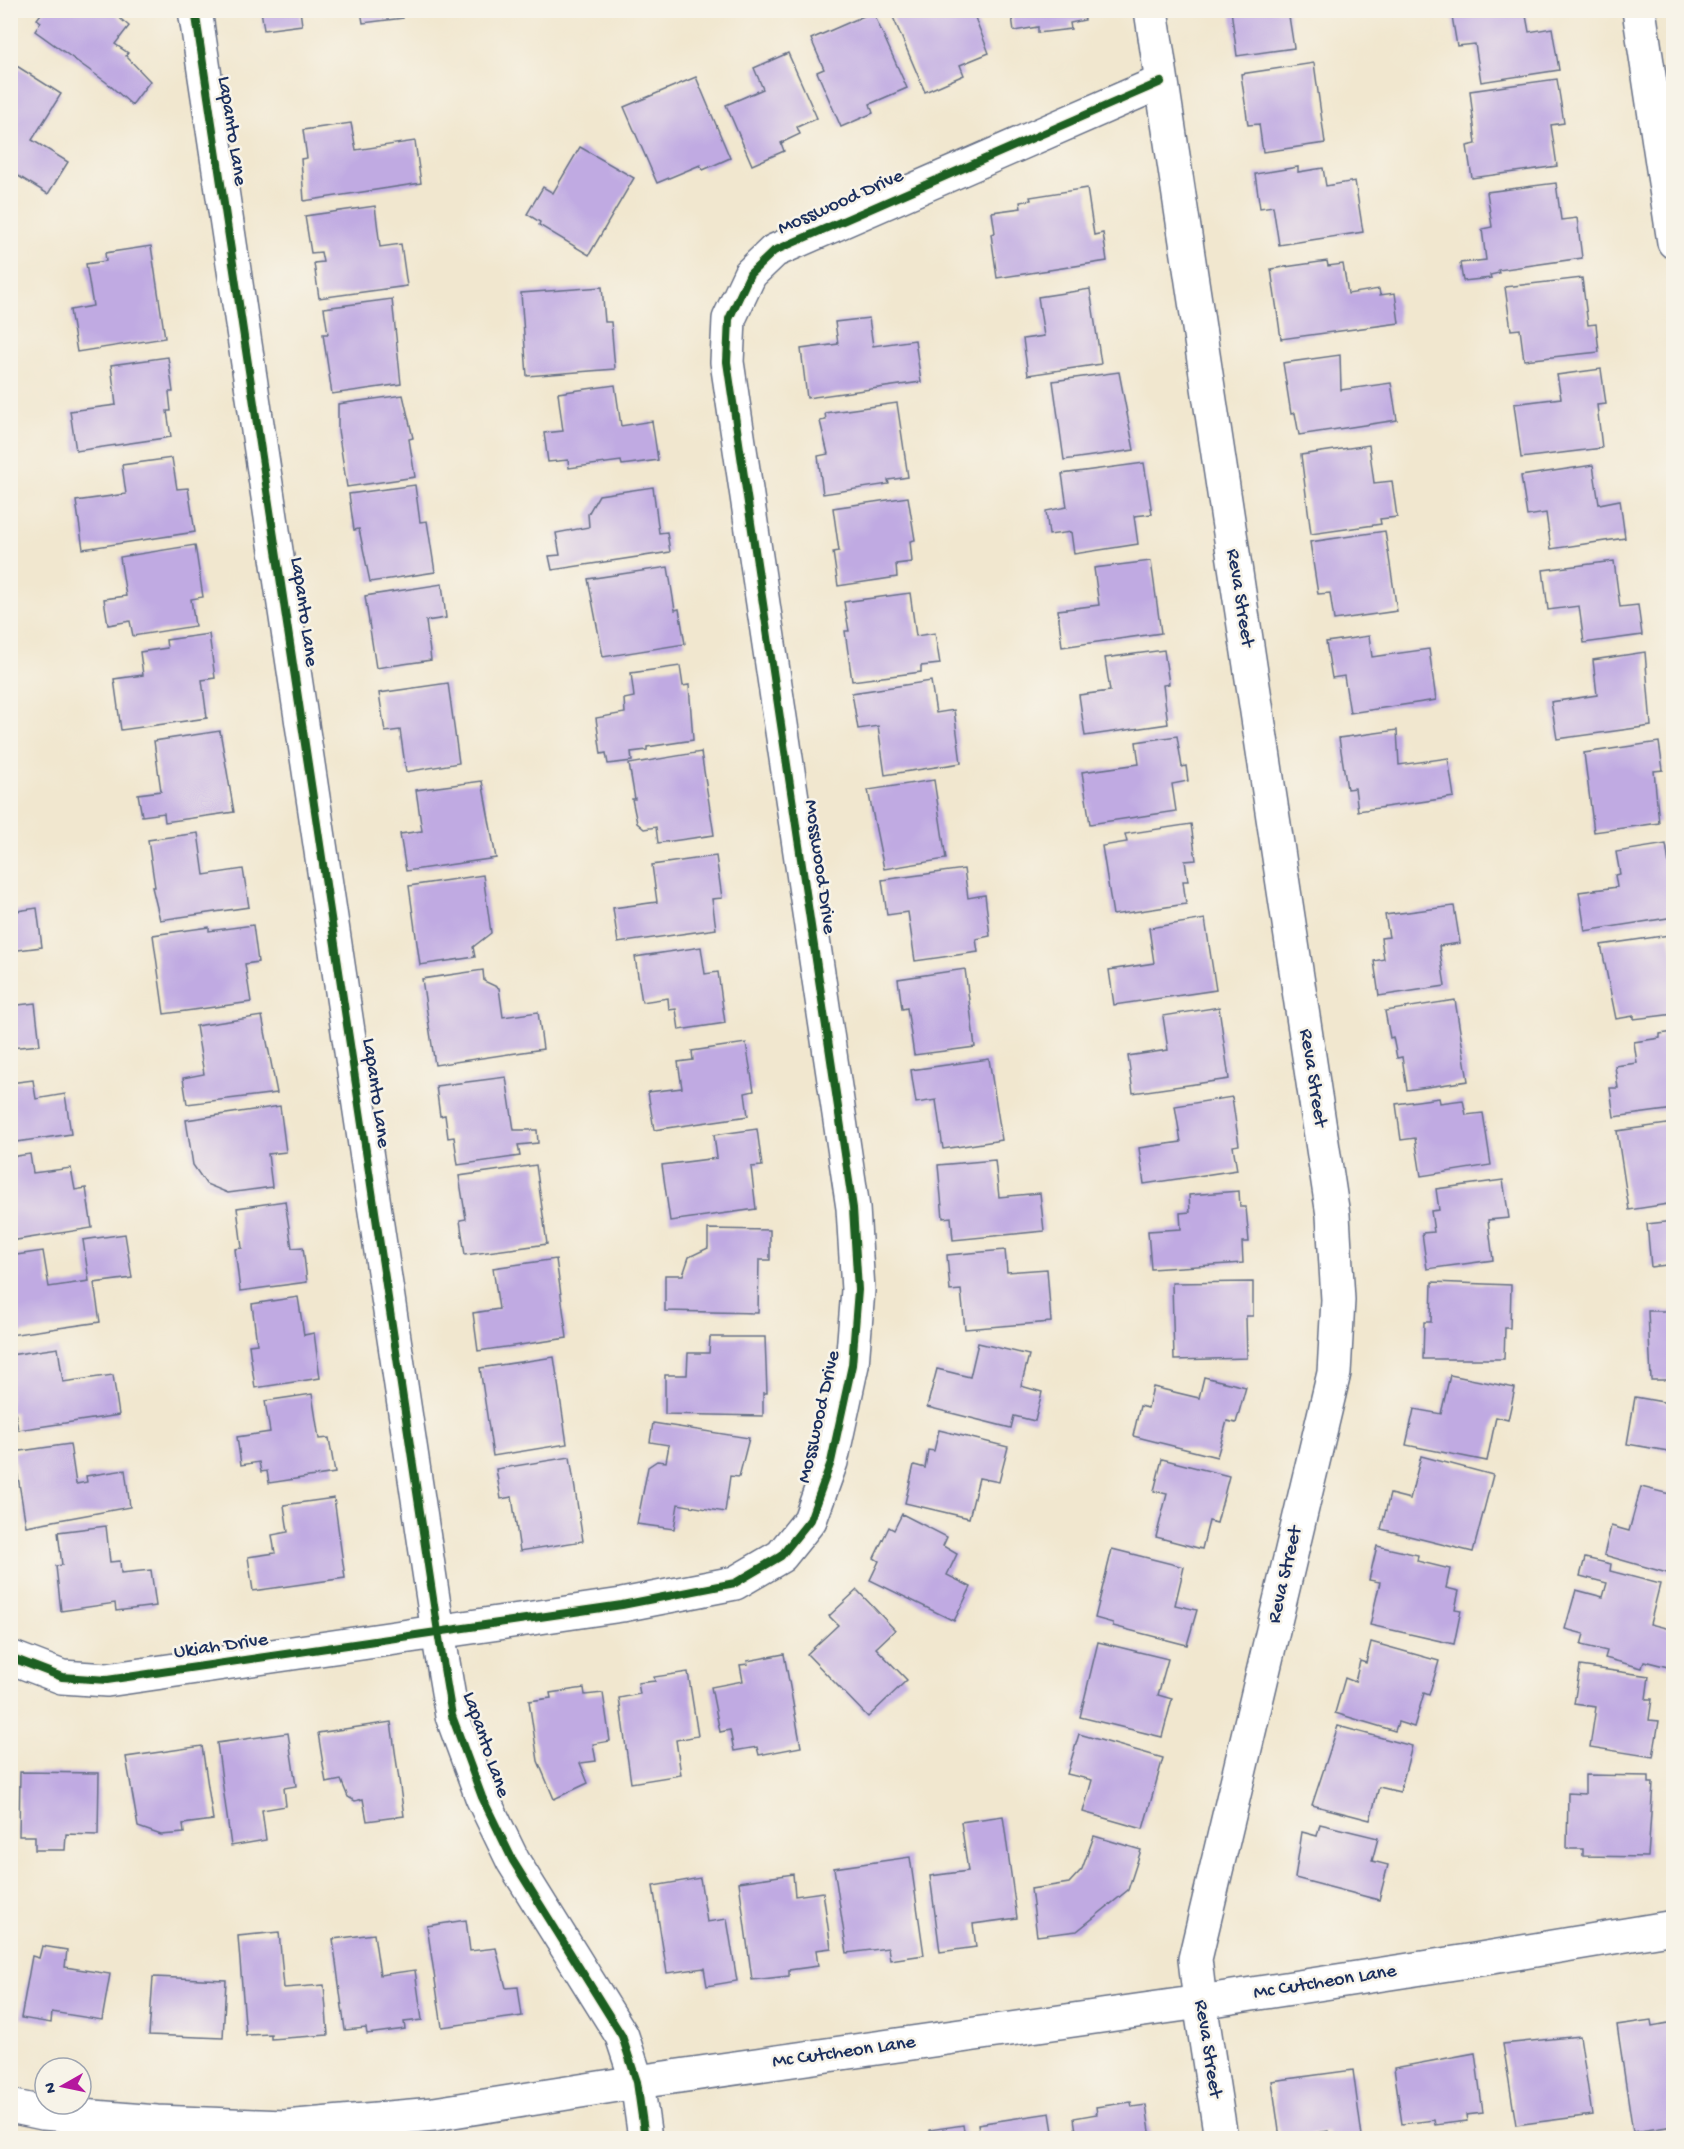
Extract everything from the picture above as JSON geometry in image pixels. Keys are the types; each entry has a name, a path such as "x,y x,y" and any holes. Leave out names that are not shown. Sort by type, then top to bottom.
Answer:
{"street":[{"name":"Lapanto Lane","path":"195,10 452,1716 483,1797 513,1861 622,2036 637,2082 645,2139"},
{"name":"Reva Street","path":"1150,10 1333,1215 1338,1300 1334,1373 1195,1959 1221,2139"},
{"path":"1639,10 1674,242"},
{"name":"Mosswood Drive","path":"438,1632 622,1605 735,1583 782,1556 810,1520 831,1462 843,1408 852,1365 858,1290 853,1208 727,362 729,319 750,274 774,251 1161,82"},
{"name":"Ukiah Drive","path":"10,1657 62,1677 107,1680 438,1632"},
{"name":"Mc Cutcheon Lane","path":"10,2106 46,2126 157,2122 285,2127 434,2114 637,2082 1200,2002 1674,1927"}],"building":[{"path":"44,10 110,10 129,26 115,44 128,53 126,56 150,81 132,105 106,82 35,31 41,22 37,19"},
{"path":"261,10 300,10 302,25 264,30"},
{"path":"361,10 402,10 403,18 363,23"},
{"path":"890,10 972,10 989,53 960,65 964,75 925,92"},
{"path":"1011,10 1083,10 1085,20 1070,23 1071,29 1038,33 1038,27 1014,31"},
{"path":"1231,10 1288,10 1294,48 1237,56"},
{"path":"1451,10 1525,10 1529,32 1552,28 1559,70 1481,82 1475,44 1457,46"},
{"path":"873,12 907,88 870,104 873,113 841,127 817,72 824,69 811,39"},
{"path":"788,53 817,118 797,127 800,134 781,143 784,151 752,165 726,105 763,89 754,68"},
{"path":"12,63 61,94 32,140 68,162 48,194 10,171"},
{"path":"1314,63 1325,143 1263,152 1259,124 1248,125 1241,74"},
{"path":"696,77 730,158 703,170 700,165 657,183 624,107"},
{"path":"1557,79 1564,123 1551,125 1557,166 1472,178 1467,146 1476,144 1470,91"},
{"path":"351,123 356,150 415,141 421,183 304,201 301,159 307,158 303,130"},
{"path":"580,147 634,178 589,255 539,225 540,222 527,214 543,187 553,193"},
{"path":"1298,167 1298,172 1323,168 1326,186 1355,181 1363,232 1279,245 1273,206 1260,208 1255,174"},
{"path":"1556,183 1561,220 1577,218 1582,258 1498,270 1499,273 1490,275 1491,278 1463,281 1460,263 1486,260 1482,229 1492,227 1487,192"},
{"path":"1087,188 1094,235 1103,233 1107,261 997,278 991,234 995,233 992,212 1021,208 1020,202 1031,200 1030,197"},
{"path":"375,206 380,247 401,244 407,286 319,298 314,263 323,262 321,252 311,253 305,216"},
{"path":"151,246 165,338 77,352 70,310 93,306 86,264 106,261 105,253"},
{"path":"1327,261 1328,266 1343,264 1348,294 1379,289 1380,295 1395,293 1399,323 1281,339 1271,269"},
{"path":"1582,278 1588,325 1596,324 1599,352 1524,360 1520,329 1511,330 1505,287"},
{"path":"602,287 605,322 611,322 615,369 527,376 521,293"},
{"path":"1090,289 1101,364 1028,375 1023,339 1044,336 1038,297"},
{"path":"392,299 401,384 332,394 323,334 328,334 324,308"},
{"path":"869,318 873,346 915,340 921,382 807,398 801,349 838,344 835,322"},
{"path":"1340,355 1341,390 1391,383 1397,420 1299,435 1295,413 1291,414 1283,363"},
{"path":"168,357 173,392 169,392 171,411 167,411 171,437 76,451 70,411 116,405 111,365"},
{"path":"1601,369 1606,404 1597,405 1602,448 1521,458 1514,404 1561,398 1557,375"},
{"path":"1119,372 1134,450 1064,460 1053,381"},
{"path":"615,385 621,426 652,421 658,460 622,465 621,461 569,468 568,460 548,462 544,433 563,431 558,393"},
{"path":"403,395 413,438 409,439 415,477 347,487 338,430 338,404"},
{"path":"897,403 908,477 888,480 889,484 823,494 818,456 828,454 820,421 826,420 825,413"},
{"path":"1369,445 1374,483 1392,481 1397,517 1380,519 1381,524 1311,534 1301,455"},
{"path":"172,458 177,489 188,488 195,532 83,549 76,501 126,494 122,465"},
{"path":"1144,463 1152,514 1134,516 1138,544 1074,554 1071,532 1049,535 1046,511 1067,507 1062,474"},
{"path":"1593,465 1599,504 1620,500 1625,538 1551,549 1546,513 1527,516 1521,476"},
{"path":"415,485 420,522 427,521 435,572 370,582 359,529 354,530 349,494"},
{"path":"653,487 659,533 667,532 670,552 552,570 549,556 560,555 556,533 589,527 588,514 599,495"},
{"path":"908,497 915,540 910,541 912,562 896,564 897,577 838,586 833,552 839,551 833,508"},
{"path":"1385,531 1397,611 1334,620 1330,593 1318,594 1310,542"},
{"path":"195,545 203,597 191,599 195,626 133,636 130,621 108,625 104,599 126,596 120,557"},
{"path":"1151,561 1161,633 1062,647 1058,610 1099,605 1094,568"},
{"path":"1614,561 1620,607 1638,605 1642,635 1584,643 1579,606 1548,610 1543,570"},
{"path":"668,567 675,610 679,609 685,644 603,657 588,579"},
{"path":"442,584 446,618 426,621 431,660 376,668 365,596"},
{"path":"910,593 916,636 935,633 940,664 921,666 921,672 852,681 845,631 849,631 844,602"},
{"path":"209,634 215,678 202,680 207,718 121,730 114,679 143,675 140,652 167,648 166,640"},
{"path":"1369,636 1372,657 1429,649 1436,700 1350,713 1344,676 1332,678 1326,642"},
{"path":"1164,650 1169,684 1163,685 1168,724 1085,736 1079,695 1110,691 1105,658"},
{"path":"1645,652 1651,726 1557,739 1551,702 1597,695 1593,660"},
{"path":"680,666 683,686 689,685 693,740 647,747 647,750 631,752 632,761 608,764 606,753 601,754 596,718 625,713 624,699 634,697 631,673"},
{"path":"931,681 936,713 954,710 961,763 885,775 878,726 858,729 852,693"},
{"path":"448,683 459,763 406,772 400,730 385,732 379,693"},
{"path":"1397,730 1399,765 1448,758 1454,797 1358,811 1355,788 1347,789 1339,738"},
{"path":"220,731 234,812 165,822 164,813 142,816 138,794 161,791 154,741"},
{"path":"1177,736 1182,767 1186,766 1188,781 1172,784 1176,811 1090,824 1082,772 1139,764 1136,742"},
{"path":"1659,742 1663,770 1654,771 1659,823 1594,832 1584,753"},
{"path":"701,752 714,835 658,843 656,827 644,829 637,823 629,764"},
{"path":"934,780 946,859 884,869 868,790"},
{"path":"482,781 496,858 406,871 400,834 422,831 416,790"},
{"path":"1191,824 1196,860 1185,861 1188,881 1183,881 1186,904 1113,915 1102,846 1127,842 1125,834"},
{"path":"198,833 204,875 243,869 249,907 160,920 152,887 155,887 148,840"},
{"path":"1666,844 1674,897 1674,917 1585,931 1579,892 1617,887 1615,875 1620,874 1616,852"},
{"path":"716,856 722,898 712,899 716,929 618,943 613,908 657,902 652,865"},
{"path":"964,869 968,898 985,895 990,936 976,939 978,952 915,961 908,912 887,915 882,880"},
{"path":"483,875 491,933 473,947 475,957 420,965 409,886"},
{"path":"1454,906 1460,943 1439,946 1445,986 1379,996 1374,961 1384,959 1381,938 1389,937 1385,915"},
{"path":"37,908 42,947 10,951 10,912"},
{"path":"1205,919 1216,990 1114,1005 1109,970 1154,963 1149,928"},
{"path":"253,925 258,962 245,964 251,1002 164,1014 153,935 209,927 209,931"},
{"path":"1669,935 1674,958 1674,1014 1616,1019 1601,945"},
{"path":"701,947 705,974 718,972 725,1023 679,1030 676,1009 669,1010 668,998 642,1002 635,957"},
{"path":"965,969 975,1047 914,1055 907,1008 902,1009 898,979"},
{"path":"483,970 484,981 499,988 503,1017 538,1012 543,1049 435,1065 422,979"},
{"path":"1455,1000 1468,1081 1407,1090 1402,1057 1397,1058 1393,1037 1390,1038 1385,1011"},
{"path":"35,1003 40,1045 10,1048 10,1006"},
{"path":"1219,1007 1229,1079 1133,1093 1128,1056 1168,1050 1163,1016"},
{"path":"262,1016 277,1093 187,1104 183,1078 204,1074 196,1026"},
{"path":"1674,1032 1674,1109 1614,1117 1610,1088 1618,1088 1615,1066 1637,1063 1634,1042 1660,1038 1660,1034"},
{"path":"746,1043 754,1091 745,1093 748,1116 654,1130 648,1092 682,1088 678,1062 693,1060 692,1051"},
{"path":"989,1059 1002,1140 943,1149 936,1100 916,1103 911,1070"},
{"path":"506,1077 514,1130 537,1130 538,1143 518,1145 520,1156 458,1165 454,1137 448,1138 445,1115 440,1116 436,1086"},
{"path":"33,1080 36,1099 65,1094 71,1134 10,1143 10,1083"},
{"path":"1232,1097 1239,1145 1233,1146 1237,1170 1144,1184 1139,1148 1181,1142 1175,1106"},
{"path":"1439,1098 1440,1103 1463,1100 1466,1115 1483,1113 1491,1165 1421,1176 1415,1138 1401,1140 1396,1104"},
{"path":"280,1106 286,1152 268,1154 272,1187 228,1193 206,1184 193,1165 186,1120"},
{"path":"1674,1123 1674,1203 1629,1210 1617,1131"},
{"path":"757,1129 762,1166 751,1167 756,1209 670,1221 662,1165 717,1158 714,1135"},
{"path":"30,1154 33,1173 71,1168 75,1190 86,1188 92,1228 10,1241 10,1157"},
{"path":"995,1160 999,1197 1040,1193 1044,1231 953,1240 951,1217 943,1218 938,1165"},
{"path":"536,1165 547,1244 465,1255 460,1220 466,1219 459,1176"},
{"path":"1503,1180 1509,1218 1488,1220 1493,1260 1427,1269 1422,1233 1434,1232 1431,1211 1439,1210 1436,1189"},
{"path":"1239,1191 1240,1207 1246,1207 1249,1242 1242,1242 1243,1263 1151,1269 1148,1231 1181,1229 1180,1213 1190,1212 1189,1195"},
{"path":"285,1201 292,1248 303,1247 307,1282 240,1291 235,1249 242,1248 237,1208"},
{"path":"1674,1221 1674,1264 1651,1267 1647,1224"},
{"path":"708,1229 770,1230 770,1260 759,1260 758,1313 665,1311 665,1275 683,1275 689,1257 708,1248"},
{"path":"125,1234 132,1278 94,1283 100,1322 10,1335 10,1256 43,1251 49,1287 89,1281 83,1240"},
{"path":"1005,1250 1007,1272 1047,1269 1051,1322 965,1329 961,1290 950,1291 947,1255"},
{"path":"556,1259 567,1338 478,1351 473,1313 499,1309 493,1268"},
{"path":"1253,1282 1253,1316 1246,1316 1247,1358 1174,1360 1172,1283"},
{"path":"1432,1282 1511,1285 1510,1328 1505,1328 1504,1359 1423,1359 1424,1322 1431,1322"},
{"path":"298,1297 304,1335 314,1333 320,1378 255,1388 249,1345 257,1344 252,1304"},
{"path":"1648,1311 1674,1311 1674,1389 1669,1389 1669,1380 1651,1380"},
{"path":"710,1337 765,1337 767,1393 763,1393 763,1416 665,1414 665,1375 687,1375 688,1353 709,1353"},
{"path":"978,1343 1029,1355 1021,1386 1042,1392 1035,1421 1014,1416 1011,1428 927,1407 937,1369 970,1377"},
{"path":"58,1348 63,1382 113,1375 119,1415 18,1430 15,1412 10,1413 10,1355"},
{"path":"554,1357 567,1444 493,1456 480,1368"},
{"path":"1450,1375 1515,1388 1508,1420 1496,1417 1487,1461 1406,1445 1414,1409 1441,1414"},
{"path":"1204,1377 1246,1387 1236,1423 1227,1421 1217,1457 1133,1436 1140,1406 1148,1408 1153,1387 1199,1398"},
{"path":"312,1394 319,1439 329,1438 335,1473 269,1483 267,1471 261,1472 259,1462 241,1465 237,1437 270,1432 265,1401"},
{"path":"1635,1397 1674,1404 1674,1452 1627,1444"},
{"path":"653,1423 749,1438 739,1477 730,1476 725,1512 678,1504 674,1529 637,1524 648,1467 657,1461 666,1462 669,1445 650,1442"},
{"path":"939,1430 1008,1447 999,1482 979,1478 969,1518 905,1503 914,1465 925,1468 928,1450 934,1451"},
{"path":"70,1444 76,1484 87,1482 86,1476 125,1470 130,1507 26,1526 14,1452"},
{"path":"1421,1456 1493,1475 1473,1552 1381,1529 1390,1494 1410,1499"},
{"path":"570,1457 583,1541 520,1551 512,1497 501,1499 496,1469"},
{"path":"1162,1459 1229,1476 1217,1523 1209,1521 1202,1549 1156,1537 1167,1494 1154,1491"},
{"path":"1641,1487 1674,1495 1674,1575 1604,1555 1611,1526 1629,1531"},
{"path":"334,1498 345,1578 253,1591 248,1557 275,1553 272,1535 288,1532 284,1505"},
{"path":"902,1514 947,1537 943,1546 957,1554 947,1575 971,1587 954,1621 870,1580 879,1561 874,1558 889,1527 894,1530"},
{"path":"106,1526 110,1562 120,1561 121,1573 151,1570 156,1606 116,1611 115,1603 61,1611 56,1566 62,1565 58,1532"},
{"path":"1377,1546 1418,1555 1417,1561 1450,1569 1446,1588 1459,1591 1455,1609 1461,1610 1454,1644 1370,1625 1380,1582 1369,1580"},
{"path":"1112,1549 1184,1567 1175,1605 1197,1610 1187,1645 1113,1626 1113,1623 1095,1618"},
{"path":"1585,1558 1611,1564 1610,1571 1660,1584 1650,1624 1674,1630 1674,1647 1668,1667 1644,1661 1642,1668 1605,1658 1607,1651 1581,1645 1584,1634 1565,1629 1576,1590 1603,1597 1607,1583 1580,1576"},
{"path":"857,1590 895,1630 876,1648 907,1680 868,1717 807,1654 838,1625 829,1616"},
{"path":"1098,1642 1168,1659 1158,1695 1172,1699 1162,1737 1080,1717"},
{"path":"1371,1642 1439,1661 1429,1695 1424,1693 1414,1727 1398,1722 1395,1731 1335,1713 1345,1678 1355,1682 1360,1661 1366,1663"},
{"path":"784,1654 801,1747 759,1755 757,1747 734,1751 730,1730 720,1732 711,1687 743,1681 740,1665 748,1664 747,1661"},
{"path":"1580,1666 1649,1676 1646,1699 1652,1699 1649,1720 1659,1721 1653,1757 1590,1747 1596,1707 1574,1704"},
{"path":"688,1672 698,1736 676,1740 681,1775 631,1783 619,1698 640,1694 638,1683 655,1681 654,1677"},
{"path":"584,1688 585,1695 603,1693 610,1741 593,1744 596,1761 580,1763 588,1783 554,1799 538,1761 529,1701 551,1698 550,1693"},
{"path":"391,1722 404,1816 367,1821 363,1799 355,1801 348,1797 341,1780 326,1783 318,1733"},
{"path":"1338,1726 1412,1746 1400,1792 1379,1787 1370,1820 1312,1805"},
{"path":"288,1733 296,1786 284,1788 286,1806 262,1810 266,1840 231,1846 217,1743"},
{"path":"1079,1734 1163,1758 1143,1829 1083,1812 1092,1780 1067,1774"},
{"path":"202,1746 213,1820 183,1824 184,1833 161,1835 138,1827 126,1757"},
{"path":"20,1772 99,1773 98,1835 66,1834 65,1850 35,1850 35,1836 19,1836"},
{"path":"1585,1775 1649,1776 1649,1783 1653,1783 1648,1857 1583,1856 1583,1849 1567,1849 1568,1793 1585,1794"},
{"path":"1003,1816 1017,1918 973,1924 976,1947 940,1952 930,1876 968,1871 961,1822"},
{"path":"1320,1824 1378,1838 1372,1861 1388,1865 1379,1900 1295,1878 1302,1832 1317,1836"},
{"path":"1094,1836 1141,1850 1128,1890 1077,1931 1037,1936 1031,1889 1069,1883 1082,1869"},
{"path":"910,1857 924,1955 890,1960 888,1948 847,1953 834,1868"},
{"path":"793,1874 795,1896 823,1892 831,1948 816,1950 818,1966 789,1970 789,1976 752,1980 739,1882"},
{"path":"700,1878 707,1922 727,1919 737,1981 707,1986 704,1968 667,1973 653,1886"},
{"path":"466,1920 470,1951 496,1948 506,1988 518,1987 522,2016 442,2027 427,1926"},
{"path":"279,1932 284,1988 324,1985 328,2035 271,2039 271,2034 246,2035 238,1936"},
{"path":"374,1934 380,1975 415,1970 422,2020 404,2022 405,2029 367,2034 366,2028 345,2030 333,1939"},
{"path":"42,1946 67,1950 65,1967 110,1974 102,2020 52,2012 51,2023 21,2018 32,1956 39,1958"},
{"path":"153,1977 226,1980 223,2038 149,2035"},
{"path":"1651,2020 1652,2026 1674,2022 1674,2126 1633,2132 1617,2025"},
{"path":"1580,2036 1592,2115 1516,2125 1503,2044"},
{"path":"1475,2053 1483,2113 1466,2115 1467,2121 1435,2125 1434,2120 1402,2124 1394,2068"},
{"path":"1353,2070 1362,2137 1329,2138 1328,2131 1310,2134 1311,2138 1280,2138 1272,2081"},
{"path":"1131,2102 1132,2107 1146,2105 1151,2138 1077,2138 1074,2118 1097,2114 1096,2107"},
{"path":"1050,2113 1054,2138 980,2138 978,2124"},
{"path":"963,2125 965,2138 931,2138 929,2130"}],"cycle path":[{"path":"195,10 452,1716 482,1797 513,1861 622,2036 637,2082 645,2138"},
{"path":"10,1657 62,1677 107,1680 622,1605 735,1583 781,1556 810,1520 831,1462 852,1365 858,1290 853,1208 727,362 729,319 750,274 774,251 1161,82"}]}
